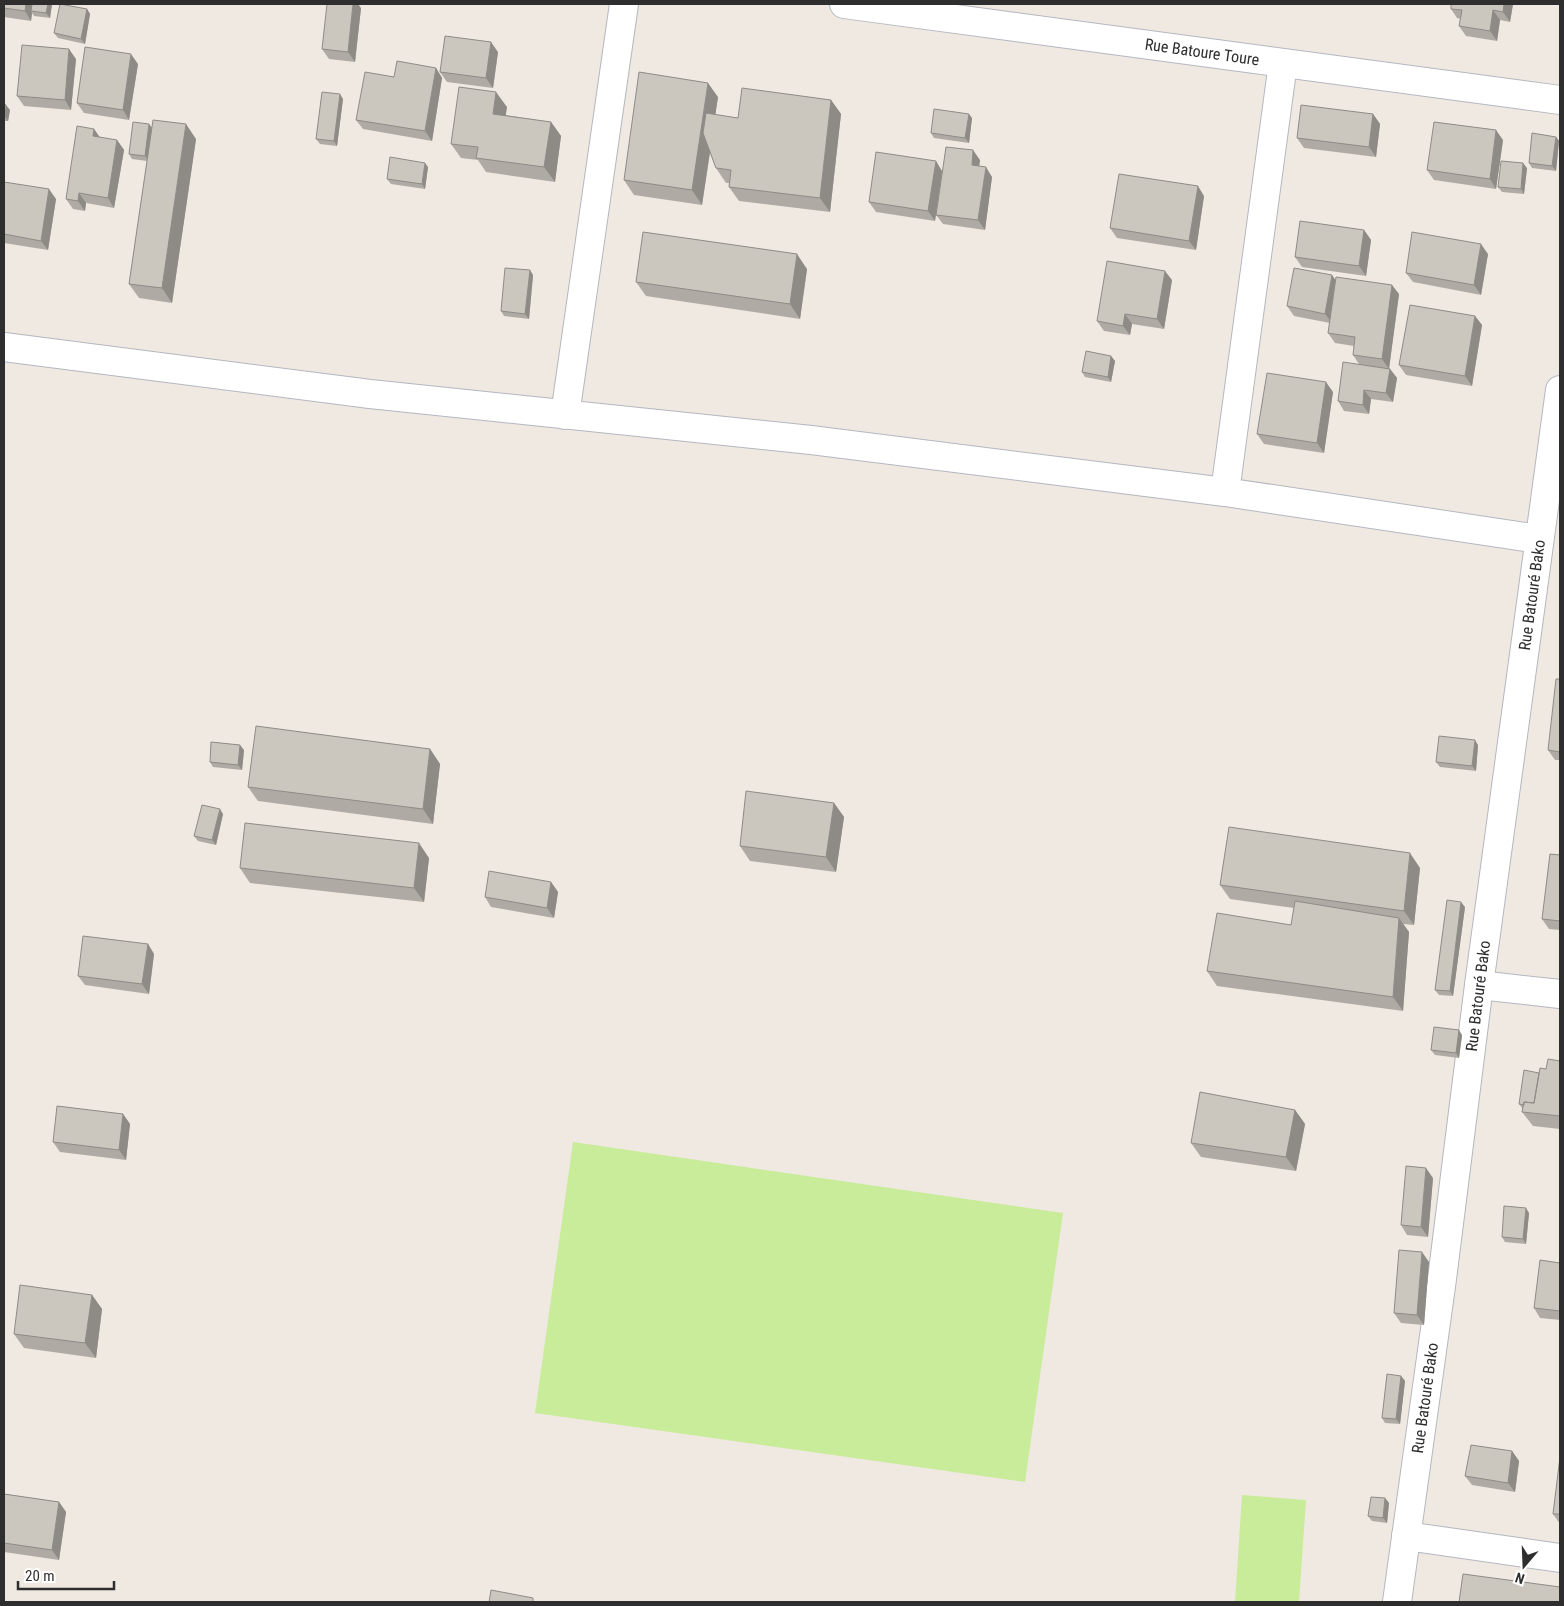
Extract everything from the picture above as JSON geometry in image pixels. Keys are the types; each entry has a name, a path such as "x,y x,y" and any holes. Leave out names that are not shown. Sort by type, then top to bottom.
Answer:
{"street":[{"path":"565,415 624,4"},
{"name":"Rue Batoure Toure","path":"844,4 932,10 1283,63 1560,100"},
{"path":"1225,492 1283,63"},
{"path":"4,347 370,394 811,440 1225,492 1539,539"},
{"name":"Rue Batouré Bako","path":"1397,1602 1441,1289 1479,985 1560,390"},
{"path":"1479,985 1560,994"},
{"path":"1406,1536 1560,1558"}],"green space":[{"path":"573,1142 1063,1213 1025,1482 535,1413"},
{"path":"1242,1495 1306,1500 1299,1602 1235,1602"}],"building":[{"path":"4,4 26,4 25,11 4,8"},
{"path":"32,4 48,4 46,13 31,11"},
{"path":"60,4 87,9 81,39 54,33"},
{"path":"327,4 353,4 348,52 322,49"},
{"path":"1451,4 1504,4 1503,12 1493,10 1490,31 1459,26 1462,10 1451,9"},
{"path":"445,36 491,42 486,78 440,72"},
{"path":"22,45 69,49 65,100 17,96"},
{"path":"85,47 131,54 123,110 77,103"},
{"path":"397,61 436,68 425,131 356,120 365,72 394,77"},
{"path":"639,72 708,83 692,190 624,180"},
{"path":"459,87 496,92 493,114 551,122 544,167 476,158 478,147 451,144"},
{"path":"742,88 831,100 820,198 729,187 731,170 716,168 703,133 706,113 738,118"},
{"path":"322,92 340,94 334,141 316,139"},
{"path":"4,104 6,105 5,117 4,116"},
{"path":"1301,105 1373,114 1369,147 1297,138"},
{"path":"934,109 969,114 965,138 931,133"},
{"path":"153,120 186,124 162,288 129,284"},
{"path":"133,122 149,124 145,156 129,154"},
{"path":"1434,122 1496,130 1490,179 1427,170"},
{"path":"77,126 94,129 93,136 117,140 108,198 79,193 78,201 66,199"},
{"path":"1532,133 1556,137 1552,166 1529,163"},
{"path":"946,147 973,150 972,165 986,167 978,220 936,215"},
{"path":"876,152 936,161 928,211 869,202"},
{"path":"390,157 425,163 422,184 387,179"},
{"path":"1501,161 1523,163 1521,189 1498,187"},
{"path":"1119,174 1198,186 1189,241 1110,228"},
{"path":"4,182 49,189 41,241 4,234"},
{"path":"1300,221 1364,230 1359,266 1295,257"},
{"path":"643,232 797,254 790,304 636,282"},
{"path":"1412,232 1481,244 1474,285 1406,273"},
{"path":"1107,261 1165,271 1157,319 1125,314 1123,326 1097,321"},
{"path":"505,268 530,270 525,314 501,311"},
{"path":"1294,268 1332,275 1325,314 1287,306"},
{"path":"1336,277 1392,285 1382,359 1353,355 1355,337 1328,333"},
{"path":"1410,305 1475,316 1465,376 1399,365"},
{"path":"1086,351 1111,356 1108,377 1082,372"},
{"path":"1343,362 1390,369 1386,393 1364,390 1363,405 1338,401"},
{"path":"1267,373 1326,382 1317,443 1257,434"},
{"path":"1556,679 1560,679 1560,752 1548,750"},
{"path":"256,726 430,749 423,809 248,787"},
{"path":"1439,736 1475,740 1472,766 1436,762"},
{"path":"211,742 240,745 238,765 210,762"},
{"path":"746,791 834,803 826,857 740,846"},
{"path":"202,805 220,809 212,840 194,836"},
{"path":"245,823 419,843 414,888 240,868"},
{"path":"1229,827 1410,853 1404,911 1220,885"},
{"path":"1550,854 1560,855 1560,921 1542,919"},
{"path":"489,871 551,882 547,908 485,897"},
{"path":"1447,900 1461,902 1450,991 1435,990"},
{"path":"1295,901 1399,918 1393,997 1207,971 1217,913 1291,925"},
{"path":"83,936 148,944 142,984 78,976"},
{"path":"1434,1027 1459,1030 1456,1053 1431,1050"},
{"path":"1548,1059 1560,1061 1560,1116 1522,1112 1524,1102 1534,1103 1540,1068 1546,1069"},
{"path":"1524,1070 1539,1073 1534,1103 1524,1102 1524,1105 1519,1104"},
{"path":"1200,1092 1295,1110 1286,1157 1191,1143"},
{"path":"57,1106 123,1114 119,1150 53,1142"},
{"path":"1406,1166 1426,1168 1421,1227 1401,1225"},
{"path":"1504,1206 1526,1208 1523,1239 1502,1237"},
{"path":"1399,1250 1422,1252 1417,1315 1394,1313"},
{"path":"1540,1260 1560,1263 1560,1311 1534,1308"},
{"path":"20,1285 92,1295 85,1343 14,1334"},
{"path":"1387,1374 1401,1376 1396,1419 1382,1418"},
{"path":"1471,1445 1512,1451 1508,1483 1465,1476"},
{"path":"1560,1457 1560,1514 1553,1514"},
{"path":"4,1494 59,1502 52,1550 4,1543"},
{"path":"1371,1497 1385,1498 1383,1518 1368,1516"},
{"path":"1463,1574 1560,1587 1560,1602 1459,1602"},
{"path":"491,1590 533,1598 533,1602 489,1602"}]}
